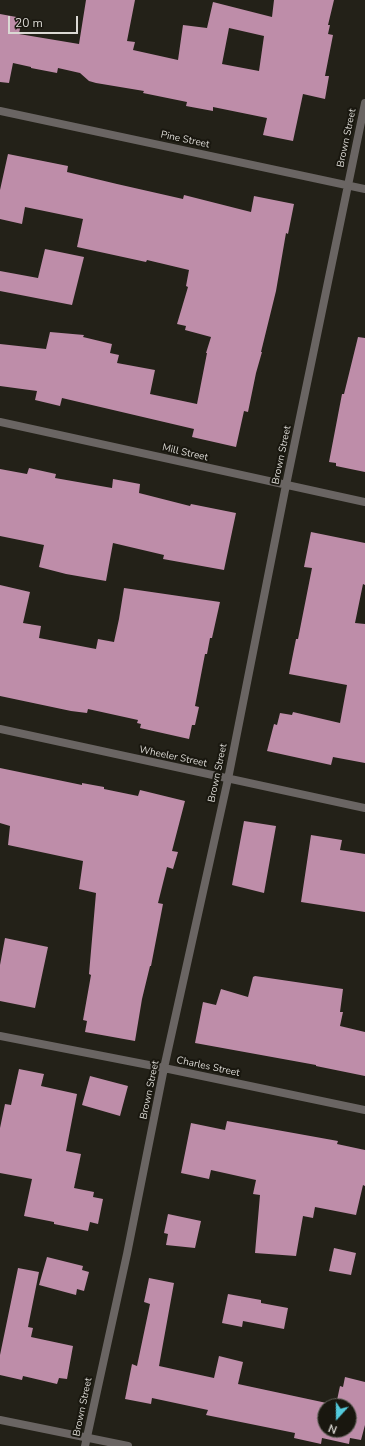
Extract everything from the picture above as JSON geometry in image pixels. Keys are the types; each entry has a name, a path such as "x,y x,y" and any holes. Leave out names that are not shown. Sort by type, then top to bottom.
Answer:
{"street":[{"name":"Brown Street","path":"86,1442 127,1254 164,1068 228,779 286,485 365,103"},
{"name":"Pine Street","path":"0,111 365,189"},
{"name":"Mill Street","path":"0,422 365,502"},
{"name":"Wheeler Street","path":"0,729 365,808"},
{"name":"Charles Street","path":"0,1036 164,1068 365,1110"},
{"path":"0,1420 86,1442 128,1446"}],"building":[{"path":"86,0 135,0 127,41 135,42 133,50 178,60 183,25 207,28 213,2 272,17 274,0 334,0 328,25 330,25 328,34 333,35 325,76 329,76 325,99 303,94 293,141 263,135 267,118 213,107 213,111 186,106 187,102 143,93 144,91 96,83 89,81 80,73 58,68 57,73 13,63 9,83 0,82 0,14 22,18 19,34 79,44","holes":["229,28 264,36 259,71 222,64"]},
{"path":"8,154 68,166 67,172 117,184 183,199 184,195 251,212 254,196 294,204 288,234 286,233 276,291 248,412 244,411 236,447 192,437 194,429 62,398 60,406 35,400 37,391 0,386 0,344 46,349 50,332 84,335 83,337 112,344 110,353 119,355 117,363 155,370 150,394 197,404 206,353 211,337 185,330 186,326 177,324 188,287 186,286 189,270 147,260 146,262 77,247 83,219 25,207 22,224 0,219 0,190"},
{"path":"45,249 84,257 72,305 0,291 0,271 38,278"},
{"path":"358,337 365,338 365,472 336,466 336,463 329,462 342,394 344,394"},
{"path":"29,468 56,474 55,478 112,488 113,479 140,484 139,493 190,506 191,504 236,513 224,570 163,559 164,555 113,543 106,581 66,574 39,567 44,545 0,536 0,469 27,474"},
{"path":"311,532 365,543 365,585 363,584 355,623 365,624 365,763 333,757 331,765 267,751 274,724 277,725 280,713 292,715 293,712 340,723 347,685 289,674 296,639 298,639 312,568 304,567"},
{"path":"0,585 30,592 23,623 41,626 39,638 96,649 98,639 114,642 124,588 220,602 212,638 210,638 207,654 205,654 195,706 199,707 195,725 192,725 189,739 140,728 141,724 137,723 138,720 88,709 87,713 71,711 0,696"},
{"path":"0,768 82,785 82,783 104,787 104,789 138,796 140,790 185,801 172,851 178,852 173,869 167,867 158,903 163,904 151,966 142,999 135,1041 85,1032 87,1021 83,1020 91,975 89,974 96,893 79,889 83,861 8,845 10,826 0,823"},
{"path":"244,821 276,826 264,893 232,885"},
{"path":"311,835 342,840 340,850 365,854 365,912 301,902"},
{"path":"5,938 48,947 35,1008 0,1001 0,965"},
{"path":"255,976 343,989 340,1012 343,1012 340,1026 365,1032 365,1076 316,1065 195,1043 203,1002 216,1005 221,989 248,997 253,977"},
{"path":"19,1069 44,1074 41,1086 77,1094 66,1151 81,1154 74,1188 94,1192 93,1197 103,1199 98,1224 90,1222 88,1231 24,1216 32,1179 0,1173 0,1128 5,1104 11,1105"},
{"path":"90,1076 128,1086 120,1116 82,1105"},
{"path":"227,1121 338,1141 337,1144 365,1150 365,1186 363,1185 356,1215 315,1207 313,1218 303,1216 296,1256 255,1253 260,1195 253,1194 256,1180 211,1170 209,1179 181,1173 191,1123 225,1130"},
{"path":"168,1214 201,1221 195,1248 166,1245 168,1234 164,1233"},
{"path":"334,1248 356,1253 351,1275 329,1271"},
{"path":"47,1257 83,1266 82,1270 89,1272 84,1291 77,1289 76,1295 39,1285"},
{"path":"18,1268 39,1272 28,1327 33,1328 31,1337 73,1346 67,1379 59,1378 57,1384 23,1376 22,1380 0,1375 0,1355"},
{"path":"149,1278 174,1283 159,1366 214,1378 219,1356 243,1362 238,1384 317,1401 317,1438 322,1438 321,1444 294,1438 295,1433 206,1415 208,1410 152,1398 151,1404 125,1399 132,1364 137,1366 150,1304 144,1302"},
{"path":"228,1294 261,1300 261,1303 288,1308 284,1329 243,1321 242,1327 222,1323"},
{"path":"345,1377 365,1382 365,1425 361,1440 350,1438 357,1438 357,1398 337,1398 340,1386 343,1387"},
{"path":"322,1438 350,1438 349,1444"}]}
